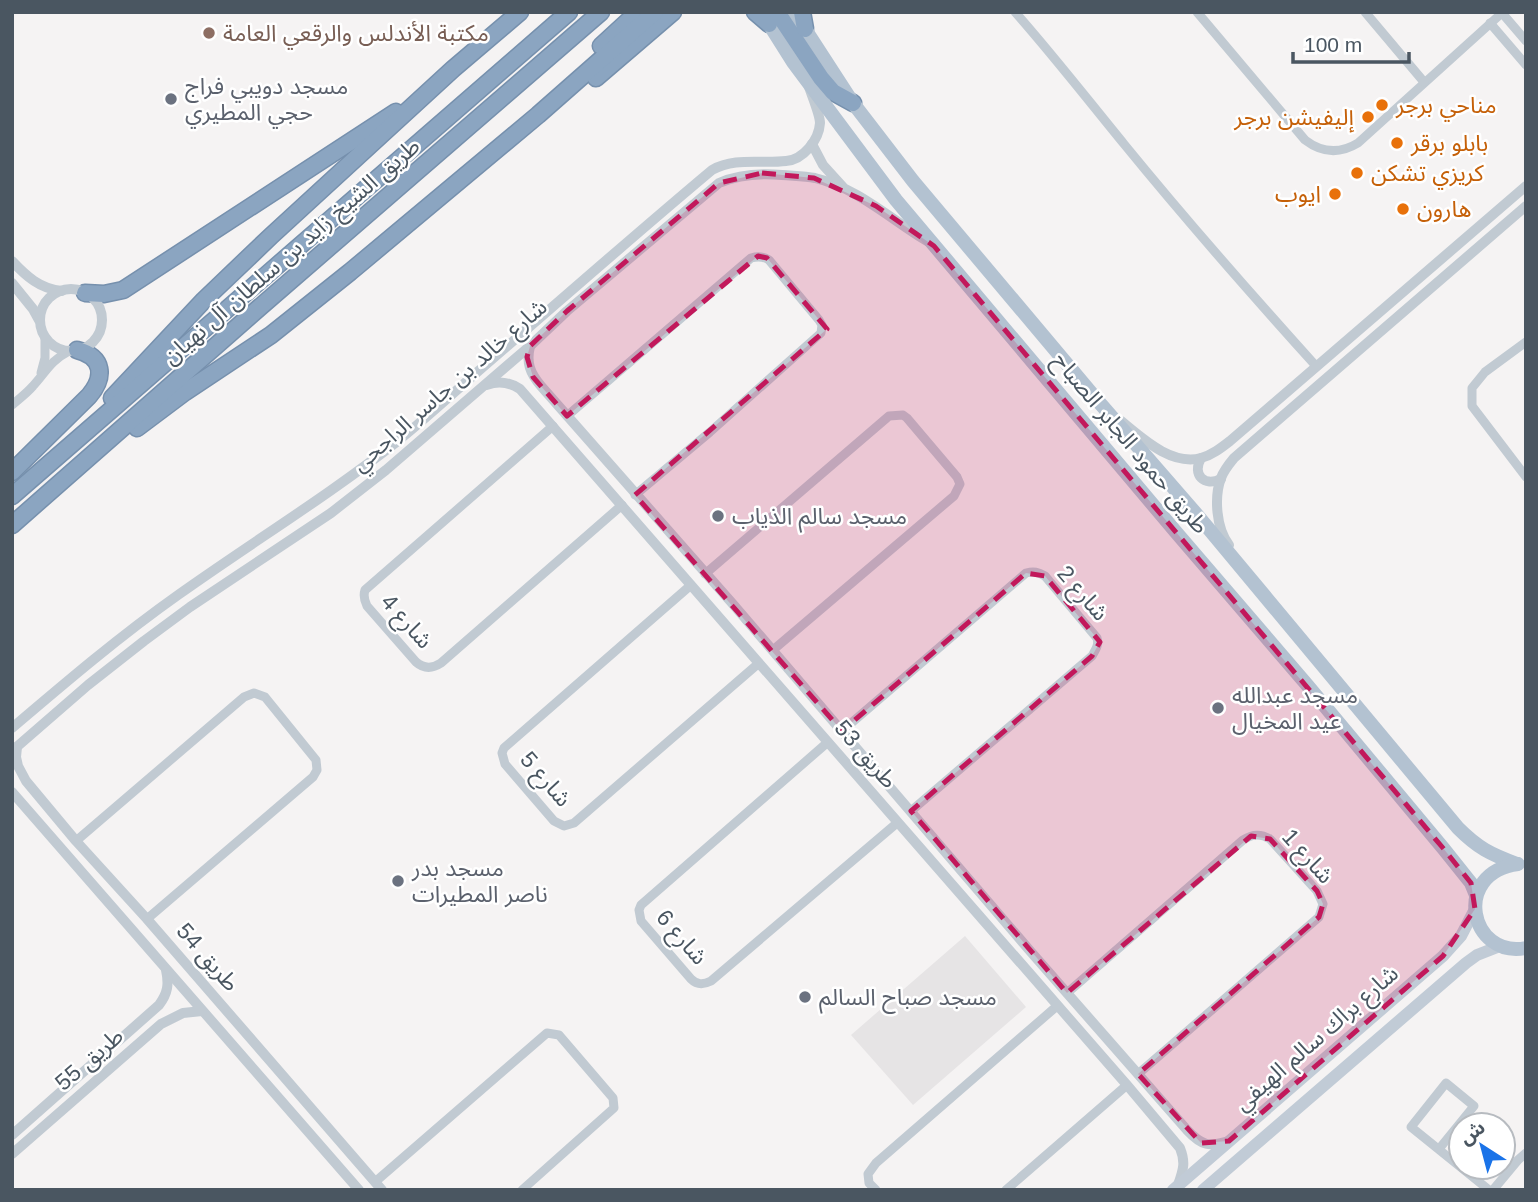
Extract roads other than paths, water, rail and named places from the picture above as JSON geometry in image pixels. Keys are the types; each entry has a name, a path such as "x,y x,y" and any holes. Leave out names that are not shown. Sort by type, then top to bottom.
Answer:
{"highway":[{"path":"63,453 204,300 271,236 520,12"},
{"name":"طريق الشيخ زايد بن سلطان آل نهيان","path":"12,496 569,12"},
{"name":"طريق الشيخ زايد بن سلطان آل نهيان","path":"12,525 601,12"},
{"path":"538,115 575,70 638,12"},
{"path":"77,469 271,335 538,115 655,12"},
{"path":"538,115 592,82 673,12"},
{"path":"755,12 769,16 833,92 853,103"},
{"path":"802,12 805,30"},
{"path":"85,293 108,294 123,290 439,83"},
{"path":"12,472 97,385 100,375 96,363 89,355 73,350"}],"main road":[{"name":"طريق حمود الجابر الصباح","path":"794,12 853,103 913,181 1198,516 1458,828 1475,845 1495,857 1521,865"},
{"name":"طريق حمود الجابر الصباح","path":"769,16 793,62 896,200 1460,869 1471,883 1478,924 1487,937 1500,946"},
{"path":"1175,531 1180,516 1198,516"},
{"path":"1476,902 1482,883 1492,873 1503,867 1521,865"},
{"name":"شارع براك سالم الهيفي","path":"1176,1188 1443,956 1455,944 1476,902"},
{"path":"1500,946 1524,950"},
{"name":"شارع براك سالم الهيفي","path":"1203,1190 1465,962 1500,946"},
{"path":"1385,1007 1395,1016 1395,1024"}],"street":[{"path":"1015,12 1196,229 1316,366"},
{"path":"1198,12 1305,140 1320,149 1334,152 1358,143 1503,13 1526,41"},
{"path":"1365,12 1424,82"},
{"path":"1490,23 1526,65"},
{"path":"808,83 820,123 812,144 823,165 845,189"},
{"name":"شارع خالد بن جاسر الراجحي","path":"12,728 140,622 332,491 409,431 712,170 723,164 788,161 800,156 812,144"},
{"name":"شارع خالد بن جاسر الراجحي","path":"15,749 88,685 144,641 331,513 386,470 567,311 719,183 762,173 814,178 845,189 876,206 904,228 934,246"},
{"path":"1098,401 1142,438 1172,456 1201,458 1217,450 1526,186"},
{"path":"1286,624 1262,585 1224,539 1217,508 1221,479 1234,458 1526,206"},
{"path":"660,213 670,214 671,221 667,227"},
{"path":"567,416 751,258 758,256 769,260 820,320 821,333 635,495"},
{"path":"12,261 35,283 51,289 85,293 96,303 101,313 101,324 95,339 87,346 55,360 34,386 12,405"},
{"path":"12,284 36,312 45,337 45,358 41,375"},
{"path":"40,322 41,311 46,302 62,291"},
{"path":"45,337 57,348 73,350"},
{"path":"1526,342 1485,372 1472,388 1472,407 1526,477"},
{"name":"طريق 53","path":"530,346 527,357 533,377 749,622 1186,1130 1201,1143 1214,1145 1230,1141"},
{"name":"طريق 53","path":"481,387 495,382 511,383 520,389 1127,1085 1180,1148 1184,1158 1183,1171 1176,1188"},
{"path":"528,398 529,389 541,386"},
{"path":"705,574 889,416 903,415 907,418 957,477 960,484 954,496 773,650"},
{"name":"شارع 4","path":"553,426 365,590 363,596 367,606 419,665 428,668 437,666 622,505"},
{"path":"1201,458 1197,467 1199,476 1207,482 1221,479"},
{"path":"332,491 332,501 344,503"},
{"name":"شارع 2","path":"842,731 1026,573 1033,571 1045,576 1097,638 1096,649 1092,656 911,811"},
{"name":"شارع 5","path":"691,585 504,748 502,759 505,764 554,821 564,826 574,823 759,663"},
{"path":"180,593 182,604 190,607"},
{"path":"718,615 730,616 732,603"},
{"path":"140,622 145,622 150,629 144,641"},
{"path":"736,636 736,624 749,622"},
{"path":"76,841 244,697 254,693 265,697 316,760 317,771 313,778 147,919"},
{"name":"شارع 6","path":"828,742 641,905 641,921 691,979 698,984 711,981 897,823"},
{"name":"طريق 54","path":"15,749 18,766 33,790 379,1186"},
{"path":"16,796 29,789 33,790"},
{"name":"طريق 54","path":"16,796 359,1190"},
{"name":"شارع 1","path":"1067,993 1247,837 1256,835 1270,839 1317,891 1323,904 1319,917 1138,1074"},
{"path":"1004,944 1012,942 1015,933"},
{"path":"1019,961 1022,952 1031,952"},
{"name":"طريق 55","path":"12,1135 153,1012 167,991 169,982 166,970"},
{"path":"876,1190 869,1183 868,1174 876,1163 1058,1006"},
{"name":"طريق 55","path":"12,1154 161,1024 183,1013 202,1011"},
{"path":"153,1012 160,1014 161,1024"},
{"path":"379,1186 547,1033 559,1035 614,1098 614,1108 522,1190"},
{"path":"1439,1149 1474,1106 1446,1083 1412,1127 1439,1149 1491,1190 1526,1153"},
{"path":"1006,1190 1127,1085"},
{"path":"1173,1139 1181,1137 1186,1130"}],"place":[{"name":"مكتبة الأندلس والرقعي العامة","path":"209,33"},
{"name":"مسجد دويبي فراج حجي المطيري","path":"171,99"},
{"name":"مناحي برجر","path":"1382,105"},
{"name":"إليفيشن برجر","path":"1368,117"},
{"name":"بابلو برقر","path":"1397,143"},
{"name":"كريزي تشكن","path":"1357,173"},
{"name":"ايوب","path":"1335,194"},
{"name":"هارون","path":"1403,209"},
{"name":"مسجد سالم الذياب","path":"718,516"},
{"name":"مسجد عبدالله عيد المخيال","path":"1218,708"},
{"name":"مسجد بدر ناصر المطيرات","path":"398,881"},
{"name":"مسجد صباح السالم","path":"805,997"}]}
